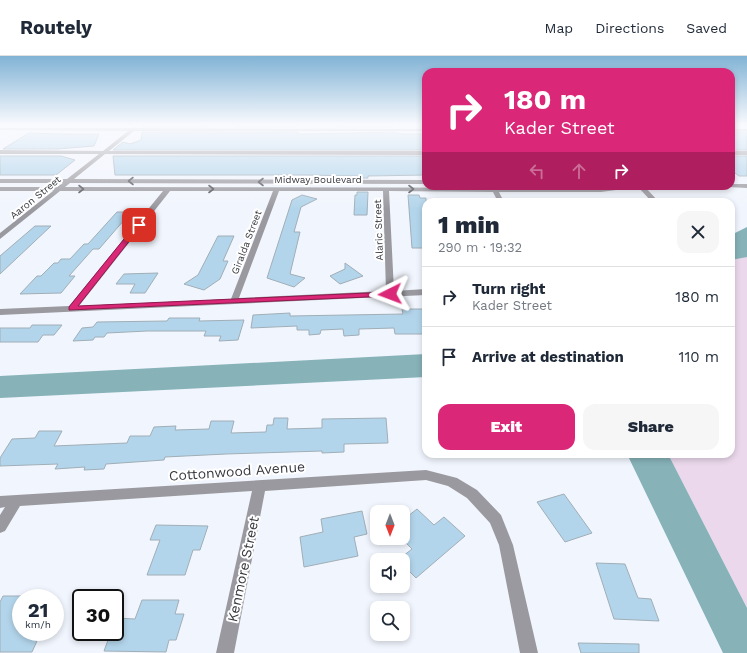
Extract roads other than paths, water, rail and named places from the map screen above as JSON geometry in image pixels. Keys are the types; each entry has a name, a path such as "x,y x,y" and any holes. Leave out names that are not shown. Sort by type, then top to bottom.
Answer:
{"street":[{"name":"Aaron Street","path":"0,237 103,153"},
{"path":"381,153 422,153"},
{"path":"735,153 747,153"},
{"name":"Midway Boulevard","path":"0,181 422,182"},
{"path":"735,186 747,186"},
{"name":"Midway Boulevard","path":"0,189 422,189"},
{"path":"72,308 168,189"},
{"name":"Giralda Street","path":"234,301 277,189"},
{"name":"Alaric Street","path":"386,189 390,294"},
{"path":"645,190 652,198"},
{"path":"0,312 422,292"},
{"name":"Cottonwood Avenue","path":"0,502 426,475 452,482 472,494 496,519 506,545 529,653"},
{"name":"Kenmore Street","path":"225,653 260,485"},
{"path":"0,527 16,501"}],"water":[{"path":"747,227 747,257 735,259 735,233"},
{"path":"422,354 422,377 0,398 0,376"},
{"path":"629,458 670,458 747,608 747,653 723,653"}]}
